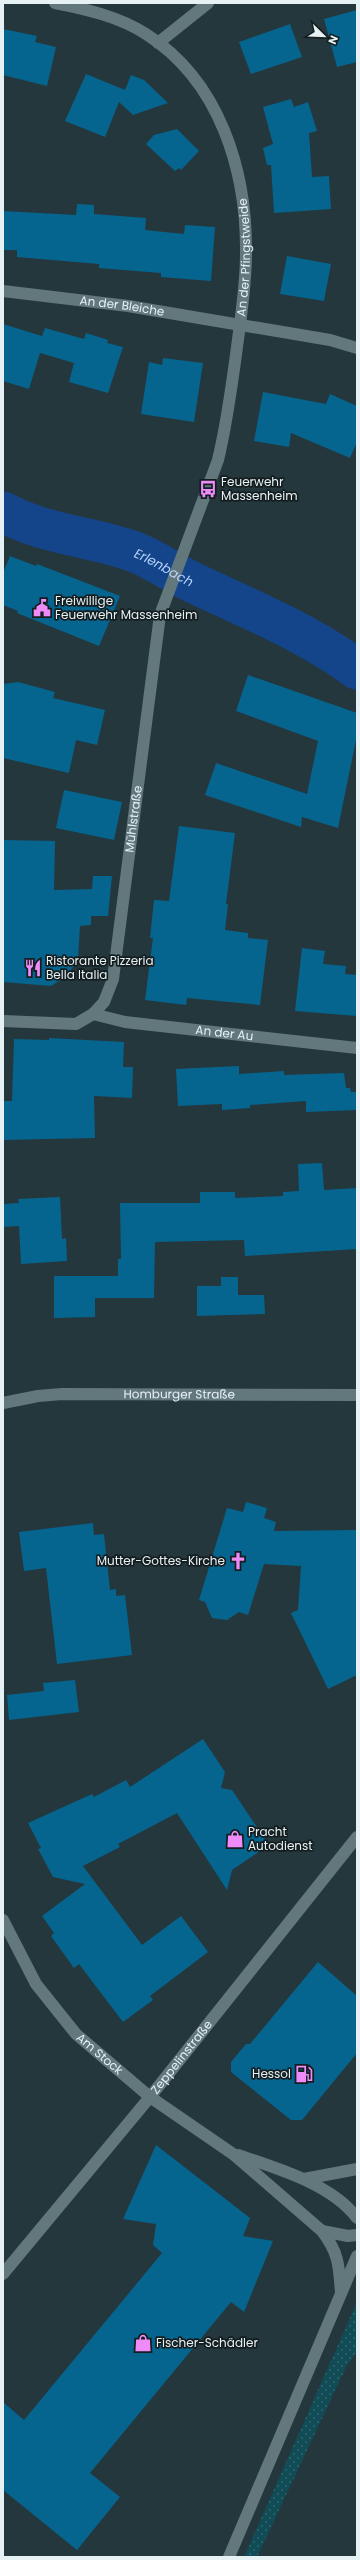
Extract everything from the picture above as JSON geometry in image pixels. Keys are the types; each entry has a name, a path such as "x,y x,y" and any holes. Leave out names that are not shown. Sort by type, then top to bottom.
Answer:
{"street":[{"name":"An der Pfingstweide","path":"55,3 82,9 128,24 158,43 180,63 199,84 213,106 230,144 240,186 245,226 246,254 240,324 222,446 191,532"},
{"path":"158,43 208,3"},
{"name":"An der Bleiche","path":"3,291 128,306 240,324 330,340 357,348"},
{"name":"Mühlstraße","path":"3,1020 76,1024 93,1014 104,1002 113,979 156,641 167,593 191,532"},
{"name":"An der Au","path":"93,1014 125,1022 357,1048"},
{"name":"Homburger Straße","path":"3,1403 38,1396 62,1394 357,1395"},
{"name":"Zeppelinstraße","path":"3,2274 150,2097 357,1837"},
{"name":"Am Stock","path":"3,1920 36,1984 63,2020 98,2054 150,2097 233,2154 322,2231 333,2245 339,2261 341,2293"},
{"name":"Am Stock","path":"233,2154 304,2180 343,2203 357,2218"},
{"path":"304,2180 357,2169"},
{"name":"Am Stock","path":"322,2231 348,2236 357,2235"},
{"path":"229,2557 357,2256"}],"shaded area":[{"path":"357,2302 357,2351 347,2365 257,2557 244,2557"}],"building":[{"path":"357,10 357,62 337,67 324,19"},
{"path":"290,24 302,57 251,74 239,42"},
{"path":"3,29 37,36 35,42 56,47 47,86 3,75"},
{"path":"86,74 125,90 131,75 144,80 168,103 133,115 119,102 105,137 65,121"},
{"path":"291,99 294,107 308,102 317,131 309,133 312,177 329,176 331,209 274,213 271,165 267,165 263,148 273,144 263,107"},
{"path":"177,129 199,151 181,170 179,168 175,171 146,144 154,135"},
{"path":"77,204 94,205 94,214 146,218 145,230 184,234 185,225 215,227 211,281 161,277 161,273 99,268 99,264 17,257 17,250 3,250 3,211 76,215"},
{"path":"287,256 331,264 324,301 280,294"},
{"path":"3,324 42,336 45,328 84,339 86,333 108,340 107,343 123,347 108,393 69,382 74,363 40,353 29,389 3,381"},
{"path":"163,358 203,363 194,422 141,414 149,362 162,365"},
{"path":"263,392 326,404 330,394 357,406 357,442 350,458 291,433 289,447 254,441"},
{"path":"10,556 36,566 37,564 120,596 99,646 17,613 18,611 3,605 3,573"},
{"path":"248,675 357,713 357,735 338,828 302,817 301,827 205,795 216,763 307,794 318,741 236,711"},
{"path":"18,682 55,692 53,698 105,710 97,745 76,740 69,773 3,758 3,684"},
{"path":"64,790 122,802 114,840 56,828"},
{"path":"179,826 235,833 226,904 228,904 225,930 248,933 248,938 268,940 260,1005 187,998 186,1005 145,1000 153,938 150,938 154,900 169,901"},
{"path":"3,840 55,841 54,890 92,889 93,876 112,876 108,916 91,916 91,925 80,926 78,959 67,976 51,986 3,982"},
{"path":"302,948 325,951 323,964 346,966 345,974 357,975 357,1016 295,1011"},
{"path":"49,1038 124,1042 123,1067 133,1067 132,1098 94,1096 95,1138 3,1140 3,1101 12,1101 14,1039 49,1040"},
{"path":"239,1066 239,1074 284,1071 284,1075 344,1073 346,1088 350,1088 351,1092 357,1092 357,1110 306,1112 306,1101 250,1105 250,1108 222,1110 222,1104 178,1106 176,1069"},
{"path":"322,1163 324,1190 357,1188 357,1249 245,1256 244,1240 155,1242 154,1298 95,1298 95,1317 54,1318 54,1276 118,1276 118,1259 121,1259 120,1203 200,1203 200,1192 235,1192 235,1198 283,1196 283,1192 299,1191 298,1164"},
{"path":"60,1197 62,1239 66,1238 67,1261 21,1264 19,1226 3,1227 3,1204 19,1203 18,1199"},
{"path":"221,1277 238,1277 238,1295 264,1295 265,1314 197,1316 197,1286 221,1286"},
{"path":"246,1502 267,1508 264,1518 276,1522 274,1531 357,1530 357,1675 328,1689 291,1613 298,1610 301,1566 264,1564 248,1615 239,1612 227,1620 212,1618 205,1602 199,1600 227,1508 243,1512"},
{"path":"93,1523 94,1535 104,1534 110,1590 116,1589 116,1596 125,1595 132,1655 57,1664 46,1568 24,1571 19,1532"},
{"path":"75,1680 79,1712 9,1720 7,1695 44,1691 43,1683"},
{"path":"203,1739 225,1772 221,1788 232,1790 269,1845 232,1870 227,1890 177,1813 118,1844 120,1847 83,1866 142,1945 181,1916 208,1952 150,1996 153,2000 123,2022 79,1964 74,1968 51,1936 54,1933 42,1916 85,1884 53,1877 38,1849 41,1848 28,1823 92,1794 94,1797 126,1780 130,1787"},
{"path":"318,1962 357,1996 357,2053 302,2120 291,2120 231,2072 231,2062 246,2044 250,2044"},
{"path":"156,2145 250,2218 243,2236 273,2241 244,2312 231,2302 90,2473 120,2497 77,2550 3,2490 3,2402 24,2420 162,2253 153,2245 156,2224 123,2219"}],"waterway":[{"name":"Erlenbach","path":"3,512 19,520 51,531 102,542 143,555 187,579 298,632 357,669"}],"place":[{"name":"Feuerwehr Massenheim","path":"208,489"},
{"name":"Freiwillige Feuerwehr Massenheim","path":"42,608"},
{"name":"Ristorante Pizzeria Bella Italia","path":"33,968"},
{"name":"Mutter-Gottes-Kirche","path":"238,1561"},
{"name":"Pracht Autodienst","path":"235,1839"},
{"name":"Hessol","path":"304,2074"},
{"name":"Fischer-Schädler","path":"143,2343"}]}
